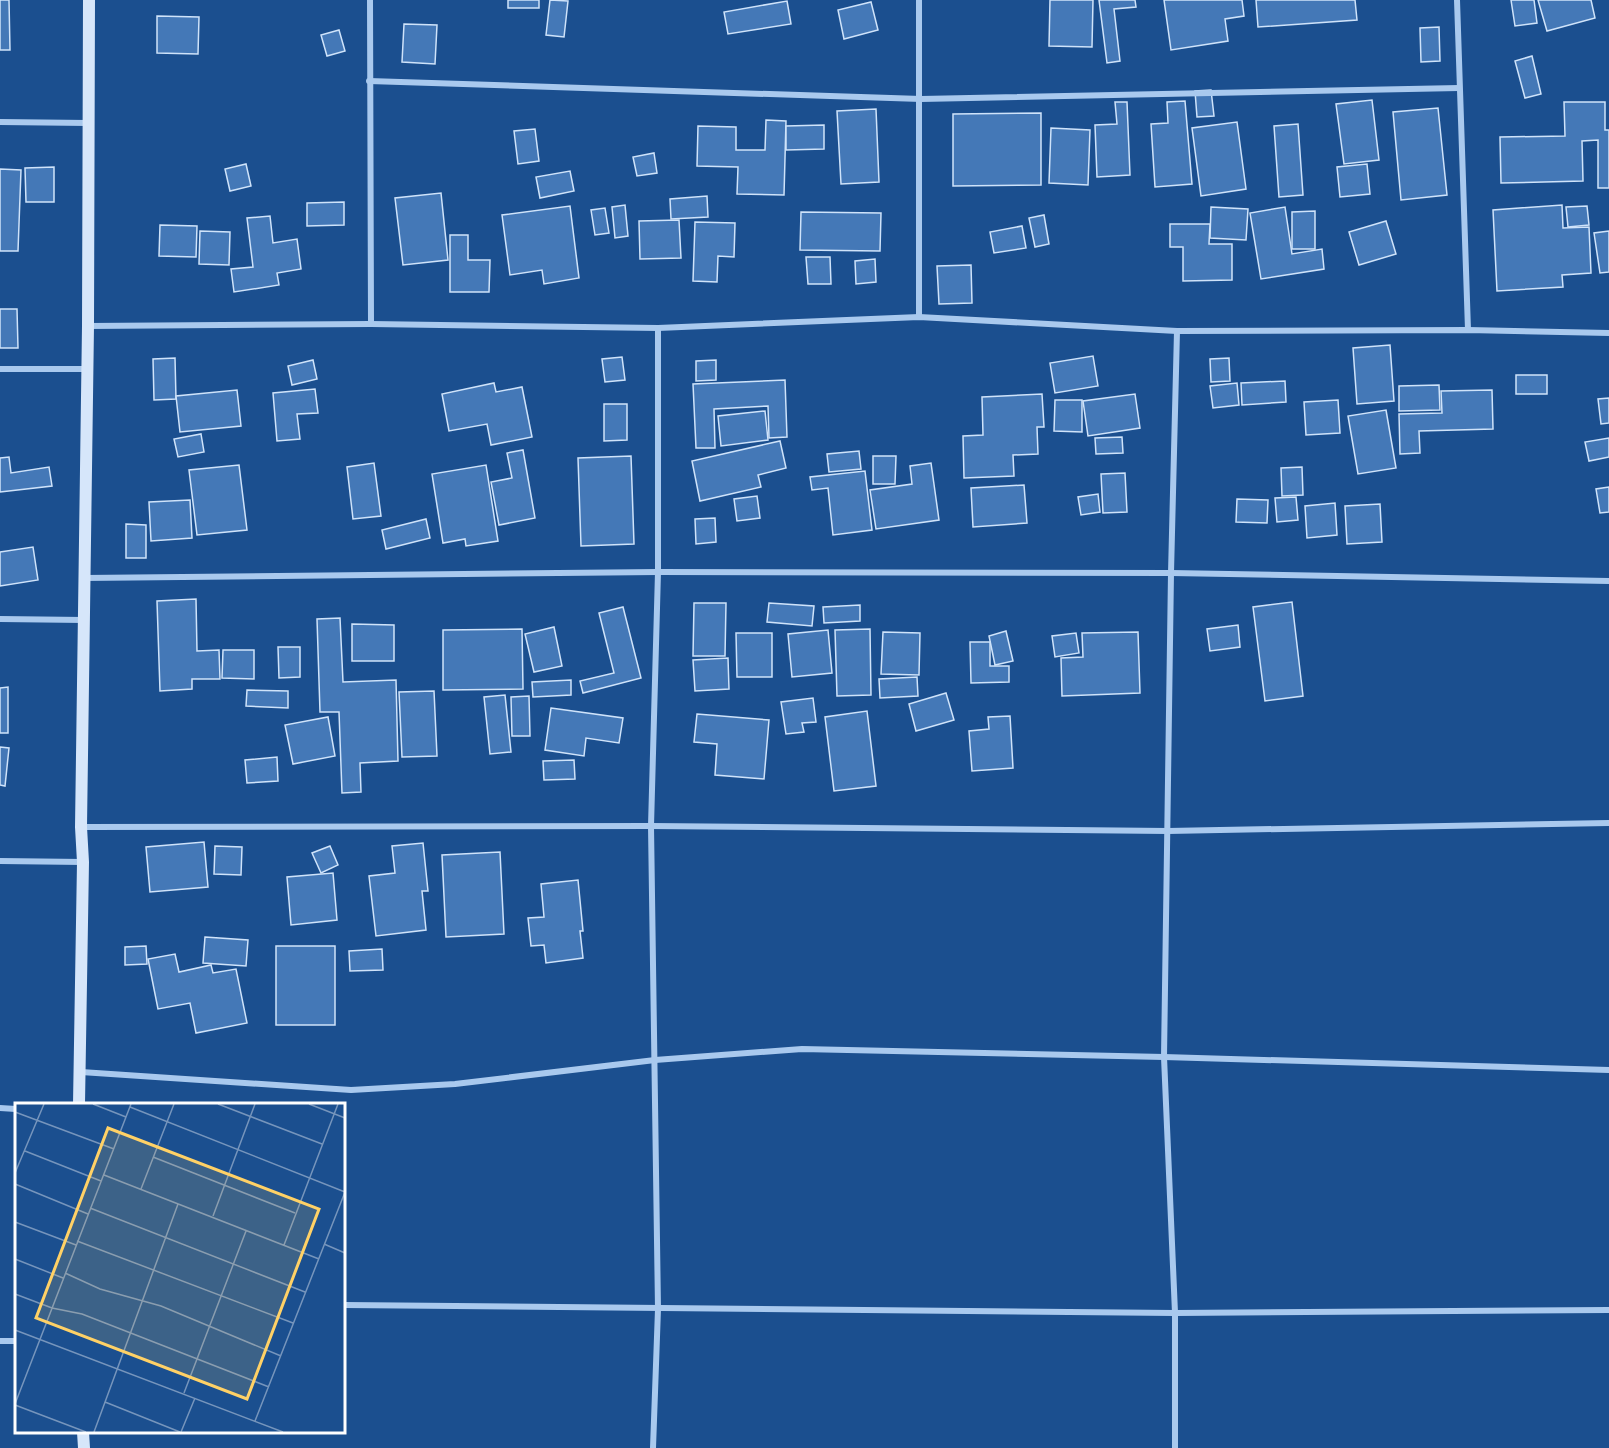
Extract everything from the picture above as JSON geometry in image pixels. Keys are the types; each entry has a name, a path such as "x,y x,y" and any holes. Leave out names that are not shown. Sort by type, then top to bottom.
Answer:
{"street":[{"path":"80,1103 89,0"},
{"path":"370,0 371,324"},
{"path":"919,317 920,0"},
{"path":"1457,0 1468,330"},
{"path":"369,81 921,99 1459,88"},
{"path":"0,122 88,123"},
{"path":"88,326 371,324 658,328 919,317 1177,331 1468,330 1609,333"},
{"path":"653,1448 658,1309 651,826 658,572 658,328"},
{"path":"1175,1448 1175,1313 1164,1057 1177,331"},
{"path":"0,369 86,369"},
{"path":"84,578 658,572 1171,573 1609,581"},
{"path":"0,619 84,620"},
{"path":"81,826 651,826 1168,831 1609,823"},
{"path":"0,861 82,862"},
{"path":"81,1072 351,1090 455,1084 655,1060 802,1049 1609,1070"},
{"path":"345,1305 1175,1313 1609,1310"},
{"path":"83,1433 84,1448"}],"building":[{"path":"0,0 9,0 10,50 0,50"},
{"path":"508,0 539,0 539,8 508,8"},
{"path":"550,0 568,1 564,37 546,35"},
{"path":"1050,0 1093,0 1092,47 1049,46"},
{"path":"1099,0 1135,0 1136,7 1114,9 1120,61 1107,63"},
{"path":"1164,0 1242,0 1244,16 1225,19 1228,41 1171,50"},
{"path":"1256,0 1355,0 1357,20 1258,27"},
{"path":"1511,0 1534,0 1537,23 1515,26"},
{"path":"1538,0 1591,0 1595,18 1547,31"},
{"path":"787,1 791,24 728,34 724,12"},
{"path":"871,2 878,30 844,39 838,10"},
{"path":"157,16 199,17 198,54 157,53"},
{"path":"404,24 437,25 435,64 402,62"},
{"path":"1439,27 1440,61 1421,62 1420,28"},
{"path":"339,30 345,51 327,56 321,35"},
{"path":"1532,56 1541,94 1525,98 1515,61"},
{"path":"1211,90 1214,116 1197,117 1195,91"},
{"path":"1372,100 1379,160 1344,164 1336,104"},
{"path":"1185,101 1192,184 1155,187 1151,124 1168,123 1167,102"},
{"path":"1115,102 1127,102 1130,175 1097,177 1095,125 1117,124"},
{"path":"1564,102 1605,102 1605,130 1609,130 1609,188 1598,188 1598,140 1582,141 1583,181 1501,183 1500,137 1565,136"},
{"path":"1438,108 1447,195 1401,200 1393,112"},
{"path":"876,109 879,182 841,184 837,111"},
{"path":"1041,113 1041,185 953,186 953,114"},
{"path":"766,120 786,121 784,195 737,194 738,167 697,166 698,126 736,127 736,150 765,150"},
{"path":"1237,122 1246,189 1201,196 1192,128"},
{"path":"1298,124 1303,195 1279,197 1274,126"},
{"path":"824,125 824,149 786,150 786,126"},
{"path":"1051,128 1090,130 1088,185 1049,183"},
{"path":"535,129 539,161 518,164 514,131"},
{"path":"654,153 657,173 637,176 633,157"},
{"path":"246,164 251,186 230,191 225,169"},
{"path":"1367,164 1370,194 1340,197 1337,167"},
{"path":"54,167 54,202 26,202 25,168"},
{"path":"0,169 21,170 18,251 0,251"},
{"path":"570,171 574,191 540,198 536,177"},
{"path":"441,193 448,260 403,265 395,198"},
{"path":"707,196 708,217 671,219 670,199"},
{"path":"344,202 344,225 307,226 307,203"},
{"path":"625,205 628,236 615,238 612,207"},
{"path":"1562,205 1563,228 1589,227 1591,273 1562,275 1563,287 1497,291 1493,210"},
{"path":"570,206 579,278 544,284 542,270 510,275 502,215"},
{"path":"1587,206 1589,225 1568,227 1566,207"},
{"path":"1211,207 1248,209 1246,240 1210,238"},
{"path":"1285,207 1292,254 1322,249 1324,269 1261,279 1250,213"},
{"path":"605,208 609,233 595,235 591,210"},
{"path":"1315,211 1315,249 1292,249 1292,212"},
{"path":"801,212 881,213 880,251 800,250"},
{"path":"1044,215 1049,244 1035,247 1029,218"},
{"path":"270,216 273,243 297,239 301,269 277,273 279,285 234,292 231,269 253,267 247,218"},
{"path":"679,220 681,258 640,259 639,221"},
{"path":"1386,221 1396,254 1359,265 1349,232"},
{"path":"695,222 735,223 734,257 718,256 717,282 693,281"},
{"path":"1170,224 1210,224 1209,244 1232,244 1232,280 1183,281 1183,247 1170,247"},
{"path":"160,225 197,226 196,257 159,256"},
{"path":"1022,226 1026,248 994,253 990,232"},
{"path":"200,231 230,232 229,265 199,264"},
{"path":"1609,231 1609,272 1600,273 1594,233"},
{"path":"450,235 468,235 468,260 490,260 489,292 450,292"},
{"path":"806,257 830,257 831,284 808,284"},
{"path":"875,259 876,282 856,284 855,261"},
{"path":"971,265 972,303 939,304 937,266"},
{"path":"0,309 17,309 18,348 0,348"},
{"path":"1390,345 1394,401 1357,404 1353,348"},
{"path":"1093,356 1098,386 1055,393 1050,363"},
{"path":"622,357 625,380 605,382 602,359"},
{"path":"175,358 176,399 154,400 153,359"},
{"path":"1229,358 1230,381 1211,382 1210,359"},
{"path":"313,360 317,379 292,385 288,366"},
{"path":"716,360 716,380 696,381 696,361"},
{"path":"1516,375 1547,375 1547,394 1516,394"},
{"path":"785,380 787,437 769,438 768,406 714,409 715,448 696,448 693,384"},
{"path":"1285,381 1286,402 1242,405 1241,383"},
{"path":"494,383 496,392 522,387 532,437 491,445 487,424 449,431 442,394"},
{"path":"1237,383 1239,405 1213,408 1210,386"},
{"path":"1439,385 1440,410 1399,411 1399,386"},
{"path":"315,389 318,413 297,414 300,439 277,441 273,393"},
{"path":"237,390 241,426 180,432 176,396"},
{"path":"1492,390 1493,429 1419,431 1420,453 1400,454 1399,414 1442,413 1441,391"},
{"path":"1042,394 1044,427 1037,427 1038,454 1013,455 1014,476 964,478 963,436 983,435 982,397"},
{"path":"1135,394 1140,428 1088,436 1083,401"},
{"path":"1609,398 1609,423 1601,424 1598,399"},
{"path":"1055,400 1082,400 1082,432 1054,431"},
{"path":"1338,400 1340,433 1306,435 1304,402"},
{"path":"604,404 627,404 627,440 604,441"},
{"path":"1386,410 1396,468 1358,474 1348,416"},
{"path":"765,411 768,440 721,446 718,416"},
{"path":"201,434 204,452 178,457 174,439"},
{"path":"1122,437 1123,453 1096,454 1095,438"},
{"path":"1609,438 1609,457 1589,461 1585,442"},
{"path":"780,441 786,468 758,475 761,487 700,501 692,461"},
{"path":"523,450 535,518 499,525 491,482 512,478 507,453"},
{"path":"859,451 861,469 829,472 827,454"},
{"path":"631,456 634,544 581,546 578,458"},
{"path":"873,456 896,456 895,484 873,484"},
{"path":"9,457 11,473 49,467 52,486 0,492 0,458"},
{"path":"374,463 381,516 353,519 347,467"},
{"path":"931,463 939,520 876,529 870,490 912,484 910,466"},
{"path":"239,465 247,530 197,535 189,470"},
{"path":"486,465 498,541 466,546 465,539 443,543 432,474"},
{"path":"1302,467 1303,495 1282,496 1281,468"},
{"path":"865,471 872,530 833,535 828,488 812,490 810,477"},
{"path":"1125,473 1127,512 1103,513 1101,474"},
{"path":"1024,485 1027,523 973,527 971,488"},
{"path":"1609,487 1609,512 1600,513 1596,489"},
{"path":"1098,494 1100,512 1081,515 1078,497"},
{"path":"757,496 760,518 737,521 734,499"},
{"path":"1296,497 1298,520 1277,522 1275,498"},
{"path":"1237,499 1268,500 1267,523 1236,522"},
{"path":"190,500 192,538 151,541 149,502"},
{"path":"1335,503 1337,535 1307,538 1305,506"},
{"path":"1380,504 1382,542 1347,544 1345,506"},
{"path":"715,518 716,542 696,544 695,519"},
{"path":"426,519 430,538 386,549 382,530"},
{"path":"126,524 146,525 146,558 126,558"},
{"path":"33,547 38,580 0,586 0,552"},
{"path":"196,599 197,651 219,650 220,679 192,679 192,689 160,691 157,601"},
{"path":"1292,602 1303,696 1265,701 1253,607"},
{"path":"694,603 726,603 725,656 693,656"},
{"path":"769,603 814,606 812,626 767,622"},
{"path":"860,605 860,621 824,623 823,607"},
{"path":"623,607 641,678 583,693 580,681 614,673 599,613"},
{"path":"340,618 343,682 396,680 398,761 360,763 361,792 342,793 339,712 320,712 317,619"},
{"path":"352,624 394,625 394,661 352,661"},
{"path":"1238,625 1240,647 1210,651 1207,629"},
{"path":"554,627 562,666 534,672 525,634"},
{"path":"522,629 523,689 443,690 443,630"},
{"path":"870,629 871,695 837,696 835,630"},
{"path":"828,630 832,673 792,677 788,634"},
{"path":"1006,631 1013,661 995,665 989,636"},
{"path":"883,632 920,633 919,675 881,674"},
{"path":"1138,632 1140,693 1062,696 1061,658 1083,657 1082,633"},
{"path":"736,633 772,633 772,677 737,677"},
{"path":"1076,633 1079,653 1055,657 1052,636"},
{"path":"970,642 990,642 990,666 1009,666 1009,682 971,683"},
{"path":"278,647 300,647 300,677 279,678"},
{"path":"223,650 254,650 254,679 222,678"},
{"path":"728,658 729,689 695,691 693,660"},
{"path":"917,677 918,696 880,698 879,679"},
{"path":"571,680 571,695 533,697 532,682"},
{"path":"8,687 8,733 0,733 0,688"},
{"path":"247,690 288,691 288,708 246,706"},
{"path":"434,691 437,756 402,757 399,692"},
{"path":"946,693 954,720 916,731 909,704"},
{"path":"505,695 511,752 490,754 484,697"},
{"path":"529,696 530,736 512,736 511,697"},
{"path":"813,698 816,722 802,723 804,732 786,734 781,702"},
{"path":"551,708 623,718 619,743 586,738 584,756 545,750"},
{"path":"867,711 876,786 834,791 825,717"},
{"path":"697,714 769,720 764,779 715,775 717,744 694,742"},
{"path":"1010,716 1013,768 972,771 969,731 989,729 988,717"},
{"path":"328,717 335,756 293,764 285,725"},
{"path":"0,747 9,748 5,786 0,785"},
{"path":"277,757 278,781 247,783 245,760"},
{"path":"574,760 575,779 544,780 543,761"},
{"path":"204,842 208,887 150,892 146,847"},
{"path":"423,843 428,891 422,891 426,930 376,936 369,876 395,873 392,846"},
{"path":"215,846 242,847 241,875 214,874"},
{"path":"330,846 338,865 321,873 312,853"},
{"path":"500,852 504,934 446,937 442,855"},
{"path":"333,873 337,920 291,925 287,877"},
{"path":"578,880 583,958 546,963 544,945 531,946 528,918 544,917 541,884"},
{"path":"205,937 248,940 246,966 203,963"},
{"path":"146,946 147,964 125,965 125,947"},
{"path":"276,946 335,946 335,1025 276,1025"},
{"path":"382,949 383,970 350,971 349,951"},
{"path":"175,954 179,972 211,965 213,973 236,969 247,1023 196,1033 190,1003 158,1009 148,959"}]}
